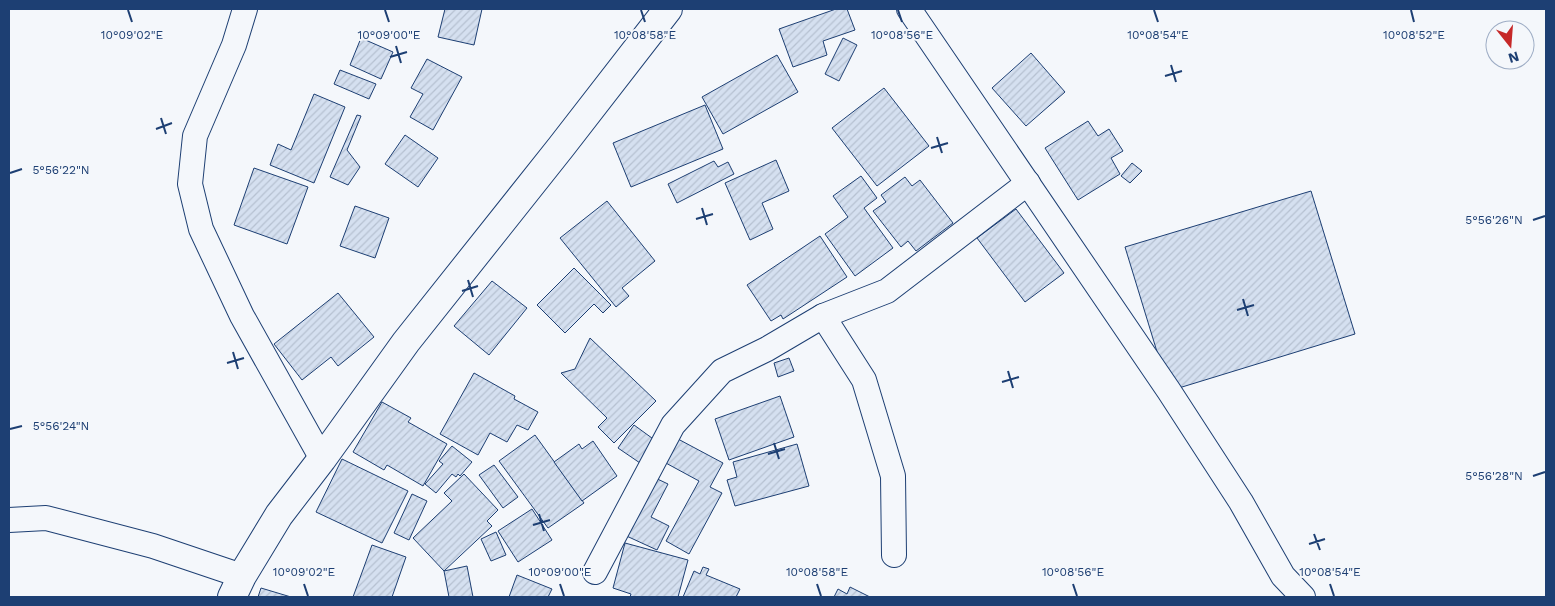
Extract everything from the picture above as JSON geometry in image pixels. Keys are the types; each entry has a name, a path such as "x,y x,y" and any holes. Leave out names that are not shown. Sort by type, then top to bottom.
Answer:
{"street":[{"path":"244,9 234,45 195,136 190,184 201,229 242,316 322,459"},
{"path":"9,520 46,518 153,546 237,587 279,515 322,459 406,342 668,9"},
{"path":"909,9 1180,407 1241,502 1280,587 1303,597"},
{"path":"595,572 672,425 722,371 767,349 823,316 887,291 1028,183"},
{"path":"823,316 864,380 893,476 894,554"}],"building":[{"path":"445,9 482,9 474,45 438,37"},
{"path":"836,9 847,9 855,30 823,41 827,55 793,67 779,29"},
{"path":"361,38 393,52 381,79 350,65"},
{"path":"843,38 857,45 839,81 825,74"},
{"path":"1031,53 1065,92 1026,126 992,88"},
{"path":"777,55 798,92 723,134 702,97"},
{"path":"427,59 462,77 433,130 410,117 423,94 411,88"},
{"path":"340,70 376,84 369,99 334,84"},
{"path":"884,88 929,146 877,186 832,128"},
{"path":"314,94 345,107 314,183 270,165 278,144 291,150"},
{"path":"705,105 723,149 631,187 613,143"},
{"path":"357,115 361,116 347,150 360,167 348,185 330,177"},
{"path":"1088,121 1098,136 1109,129 1123,151 1111,158 1120,174 1078,200 1045,148"},
{"path":"405,135 438,158 418,187 385,164"},
{"path":"776,160 789,191 762,203 773,229 750,240 725,183"},
{"path":"714,161 718,167 728,162 734,174 677,203 668,184"},
{"path":"1132,163 1142,171 1130,183 1121,176"},
{"path":"254,168 308,187 287,244 234,225"},
{"path":"861,176 877,198 864,208 893,248 855,276 825,234 848,217 833,196"},
{"path":"905,177 912,186 920,180 953,223 916,251 908,241 901,247 873,211 886,202 881,195"},
{"path":"1311,191 1355,334 1169,391 1125,247"},
{"path":"607,201 655,261 622,288 629,296 616,307 560,238"},
{"path":"355,206 389,218 375,258 340,246"},
{"path":"1016,209 1064,273 1025,302 977,238"},
{"path":"820,236 847,277 783,319 781,315 771,321 747,285"},
{"path":"574,268 611,305 603,313 594,304 565,333 537,305"},
{"path":"492,281 527,308 489,355 454,326"},
{"path":"338,293 374,337 338,366 331,357 302,380 274,344"},
{"path":"590,338 656,401 614,443 598,427 607,418 561,373 575,369"},
{"path":"789,358 794,371 778,377 774,363"},
{"path":"474,373 515,396 514,399 538,412 528,430 517,425 507,442 490,433 478,455 440,434"},
{"path":"780,396 794,437 729,460 715,419"},
{"path":"382,402 411,418 408,422 447,444 423,486 387,465 384,470 353,452"},
{"path":"634,425 656,441 640,463 618,448"},
{"path":"535,435 584,503 548,528 499,461"},
{"path":"678,439 723,463 710,487 722,493 689,554 666,541 699,481 664,462"},
{"path":"593,441 617,476 582,501 554,462 579,444 582,449"},
{"path":"797,444 809,486 735,506 727,480 737,477 733,462"},
{"path":"452,446 472,462 460,476 458,474 456,477 452,474 436,493 425,484 443,464 439,461"},
{"path":"342,459 408,491 382,543 316,512"},
{"path":"494,465 518,497 503,508 479,475"},
{"path":"464,474 498,510 487,521 492,526 444,571 413,538 452,501 444,493"},
{"path":"649,475 668,484 651,517 669,526 657,550 620,533"},
{"path":"412,494 427,501 409,540 394,533"},
{"path":"532,509 552,540 518,562 498,531"},
{"path":"496,532 506,555 491,561 481,539"},
{"path":"625,543 688,560 678,597 630,597 631,594 613,588"},
{"path":"372,545 406,557 392,597 353,597"},
{"path":"467,566 473,597 449,597 444,571"},
{"path":"703,567 709,569 706,575 740,589 736,597 683,597 694,571 700,574"},
{"path":"517,575 552,589 548,597 509,597"},
{"path":"850,587 870,597 834,597 838,589 847,594"},
{"path":"261,588 291,597 258,597"}]}
